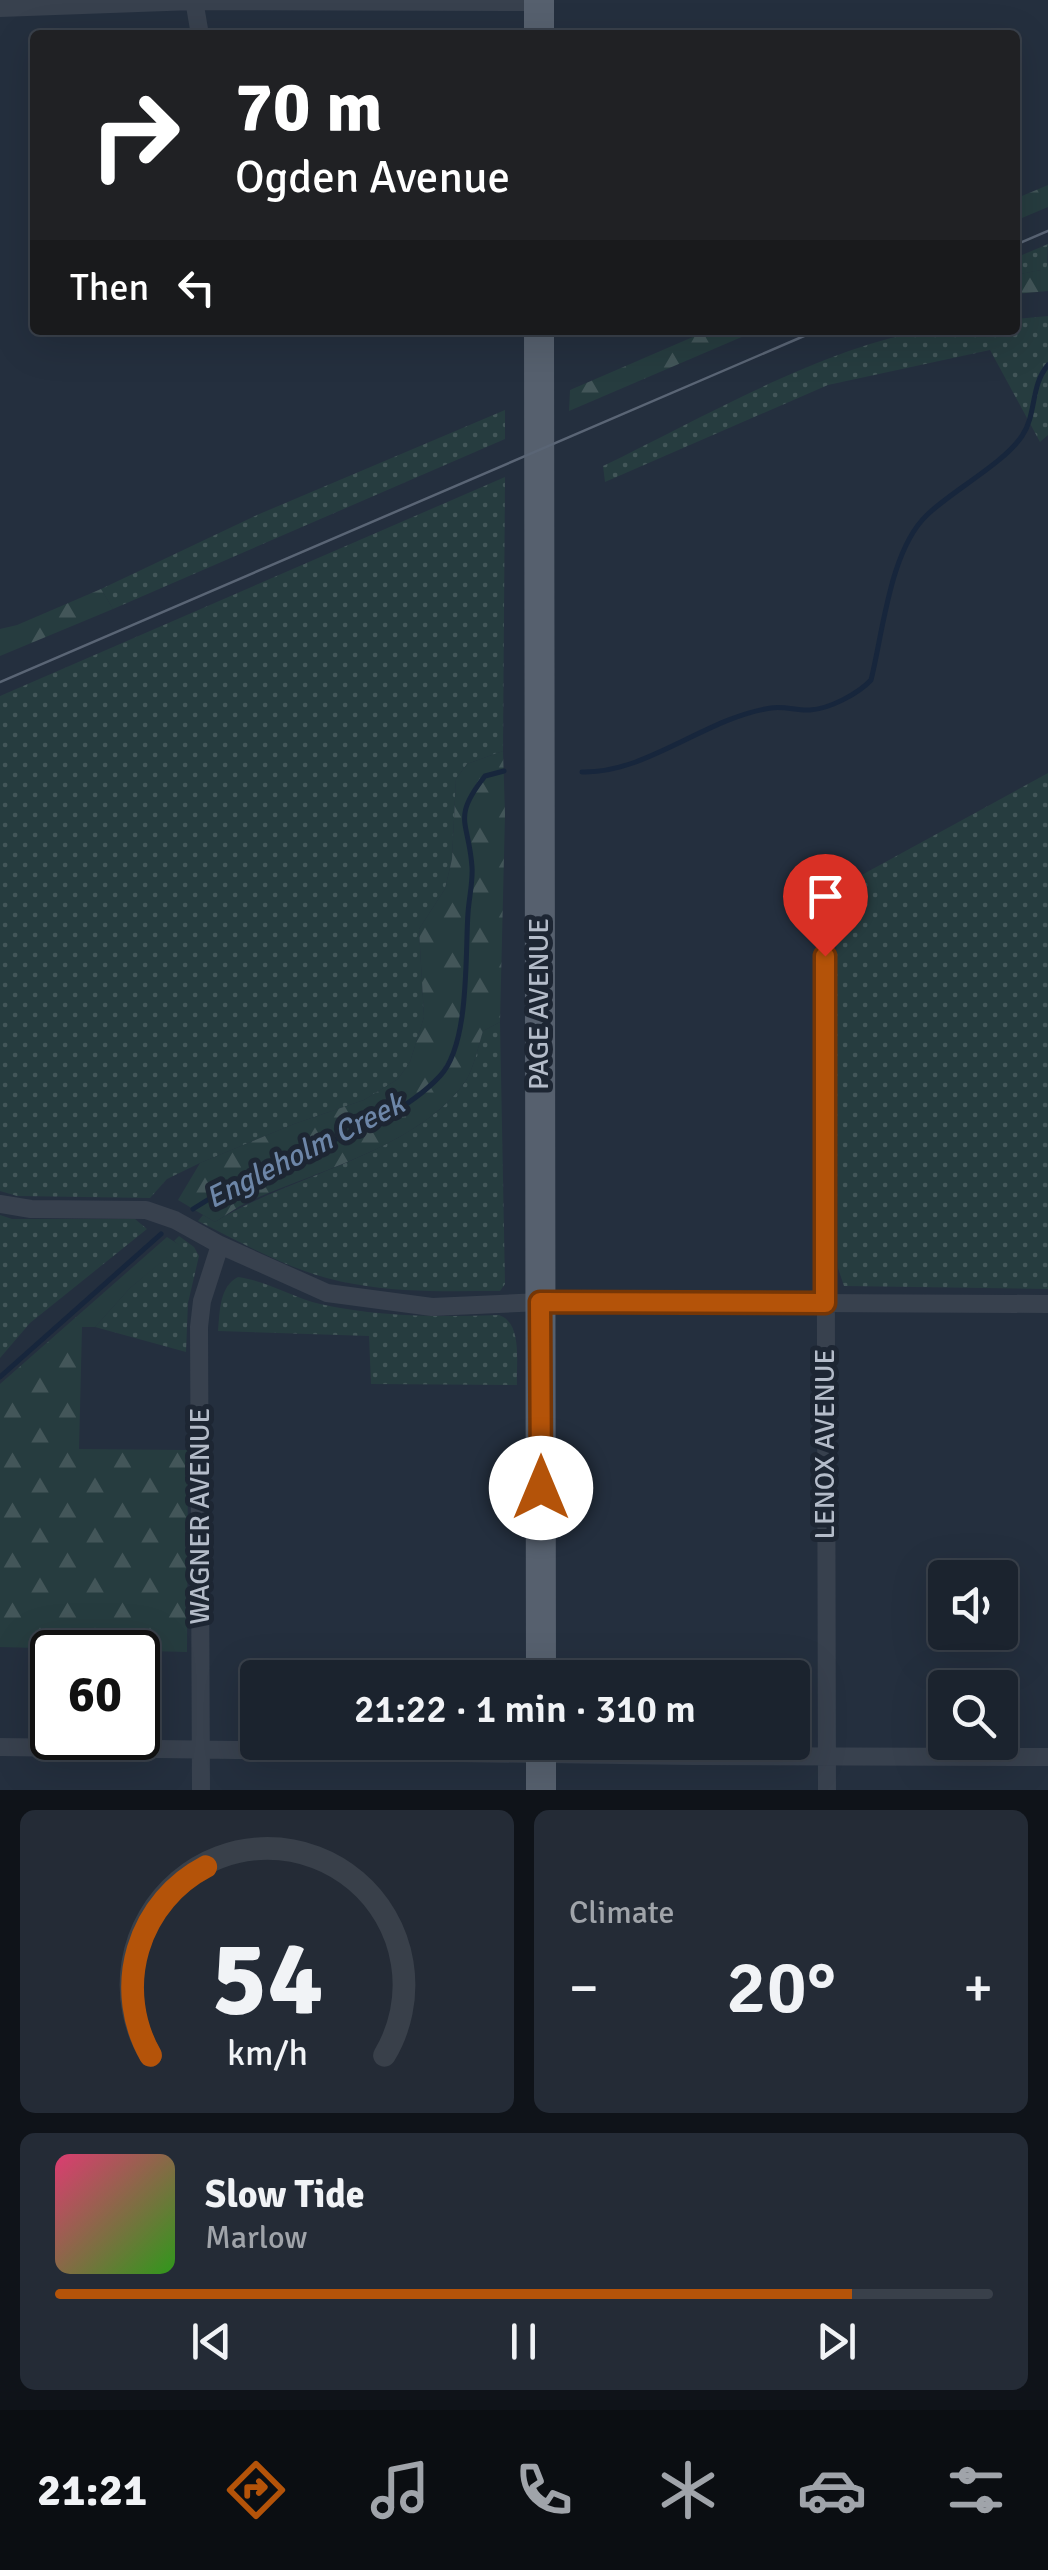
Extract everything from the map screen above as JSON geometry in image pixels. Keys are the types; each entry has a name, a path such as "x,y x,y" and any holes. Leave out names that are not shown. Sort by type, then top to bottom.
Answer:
{"main road":[{"path":"539,1 539,30"},
{"name":"PAGE AVENUE","path":"539,335 541,1660"},
{"path":"541,1760 541,1790"}],"street":[{"path":"194,1 199,30"},
{"path":"0,8 194,1 539,1"},
{"name":"LENOX AVENUE","path":"825,917 827,1790"},
{"path":"0,1204 31,1210 146,1210 327,1293 432,1307 540,1302 1048,1304"},
{"name":"WAGNER AVENUE","path":"200,1790 199,1327 202,1301 220,1245"},
{"path":"0,1747 240,1749"},
{"path":"810,1756 1048,1757"}],"green space":[{"path":"1048,185 1048,207 1020,219 1020,197"},
{"path":"1048,244 1047,269 1020,274 1020,256"},
{"path":"1048,261 1048,291 1020,294 1020,274 1046,269"},
{"path":"1048,316 1048,435 1040,442 990,350 828,385 605,482 603,466 806,367 905,335 1020,335 1020,319"},
{"path":"697,335 746,335 569,411 570,390"},
{"path":"505,410 505,439 113,609 101,589 257,515"},
{"path":"505,477 503,751 467,764 456,779 452,859 445,889 419,929 424,1017 410,1062 398,1079 364,1100 200,1163 167,1179 150,1198 17,1196 0,1191 0,696"},
{"path":"101,589 113,609 0,656 0,629"},
{"path":"503,751 500,1022 483,1031 465,1082 445,1104 394,1140 248,1202 215,1222 178,1200 200,1163 364,1100 398,1079 410,1062 424,1017 419,929 445,889 452,859 456,779 467,764"},
{"path":"1048,773 1048,1289 844,1286 838,1268 836,889"},
{"path":"500,1022 505,1284 500,1291 408,1290 333,1280 274,1258 198,1221 203,1215 215,1222 415,1128 443,1107 465,1082 483,1031"},
{"path":"0,1215 12,1219 135,1219 147,1229 30,1323 0,1358"},
{"path":"179,1236 199,1256 188,1303 186,1352 95,1327 130,1288 180,1246 174,1241"},
{"path":"167,1237 181,1246 130,1288 95,1327 82,1327 79,1449 188,1450 187,1652 160,1651 160,1630 30,1630 30,1648 0,1647 0,1384"},
{"path":"238,1277 342,1308 409,1315 499,1315 507,1319 515,1335 517,1385 371,1384 369,1336 218,1331 224,1293"}],"waterway":[{"name":"Engleholm Creek","path":"582,772 630,764 747,713 826,707 871,680 896,570 914,530 927,515 1014,446 1027,427 1038,382 1048,365"},
{"name":"Engleholm Creek","path":"193,1209 263,1170 404,1106 440,1076 450,1062 464,998 472,873 465,812 485,776 504,771"},
{"name":"Engleholm Creek","path":"0,1377 161,1234"}],"tram line":[{"path":"1020,243 1048,231"},
{"path":"0,682 806,335"}],"route":[{"path":"541,1488 540,1302 825,1303 825,956"}]}
